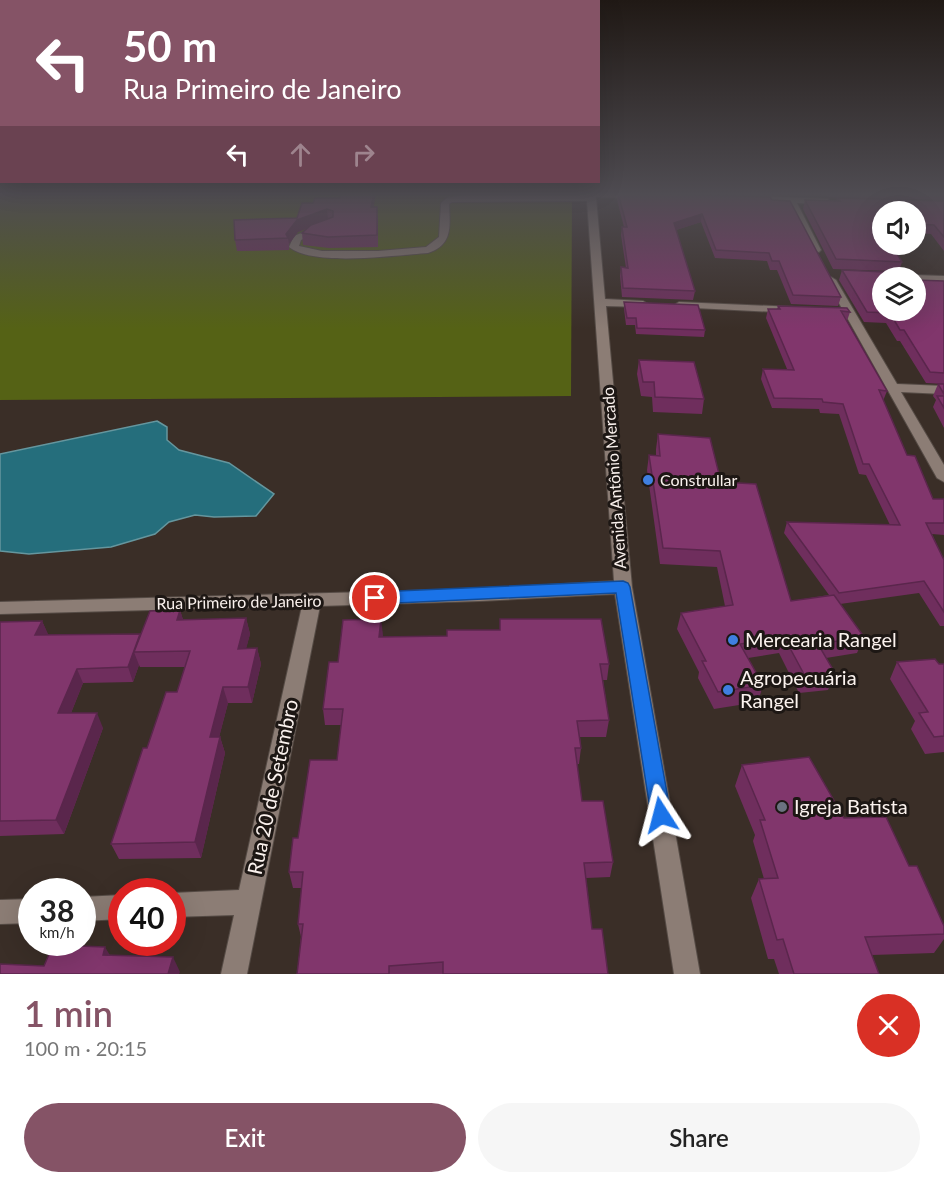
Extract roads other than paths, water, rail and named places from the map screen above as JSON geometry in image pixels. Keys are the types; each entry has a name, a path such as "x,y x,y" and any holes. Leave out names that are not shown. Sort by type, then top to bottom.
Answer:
{"street":[{"path":"297,238 294,247 304,253 327,254 428,250 440,246 444,238"},
{"name":"Avenida Antônio Mercado","path":"595,238 623,587 687,974"},
{"path":"810,238 822,263"},
{"path":"839,274 828,274 844,312 892,388 944,478"},
{"path":"926,278 944,279"},
{"path":"600,302 814,311"},
{"path":"892,388 944,390"},
{"name":"Rua Primeiro de Janeiro","path":"0,608 480,595 623,587"},
{"name":"Rua 20 de Setembro","path":"234,974 312,600"},
{"path":"186,904 249,902"},
{"path":"0,912 18,911"}],"water":[{"path":"157,421 167,427 167,440 179,450 229,463 274,494 256,516 195,515 169,522 155,534 111,547 29,554 0,551 0,454"}],"place":[{"name":"Construllar","path":"648,480"},
{"name":"Mercearia Rangel","path":"733,640"},
{"name":"Agropecuária Rangel","path":"728,690"},
{"name":"Igreja Batista","path":"782,807"}]}
